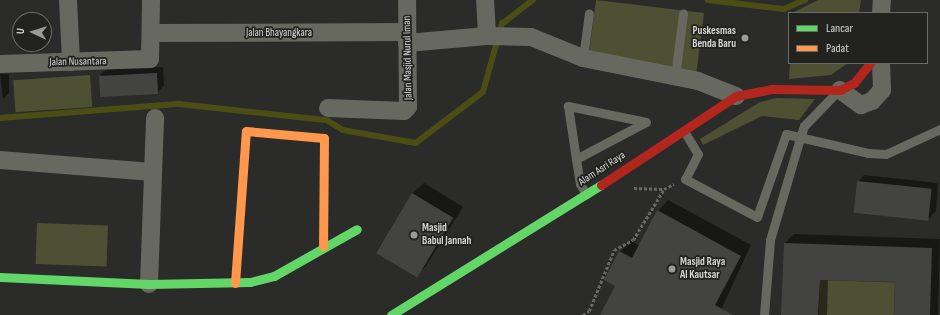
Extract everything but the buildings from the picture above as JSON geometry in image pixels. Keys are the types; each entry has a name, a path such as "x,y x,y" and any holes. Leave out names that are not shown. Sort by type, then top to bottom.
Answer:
{"street":[{"path":"68,0 71,62"},
{"path":"151,0 151,33"},
{"name":"Jalan Masjid Nurul Iman","path":"328,108 404,111 410,102 407,0"},
{"path":"485,0 486,36"},
{"path":"881,12 882,0"},
{"name":"Jalan Nusantara","path":"0,64 144,61 152,53 151,33"},
{"name":"Jalan Bhayangkara","path":"151,33 407,38 486,36 531,37 583,58"},
{"path":"583,58 675,77 736,96"},
{"path":"869,64 854,83 840,90 861,105 872,101 882,90 881,64"},
{"name":"Alam Asri Raya","path":"390,315 612,178 736,96 771,89 840,90"},
{"path":"149,284 155,118"},
{"path":"235,283 243,136 246,130 324,138 323,246"},
{"path":"0,160 153,172"},
{"path":"0,277 149,284 235,283 274,276 323,246 357,229"}],"lane":[{"path":"583,58 589,13"},
{"path":"675,77 683,14"},
{"path":"764,315 770,240 804,126 840,90"},
{"path":"576,159 646,122 568,106 576,159 580,184 586,194"},
{"path":"684,131 698,154 685,180 757,217 786,134 868,153 886,154 940,128"}],"path":[{"path":"612,178 622,187 664,189 685,180"},
{"path":"583,315 589,310 614,250 633,240 664,189"}],"green space":[{"path":"596,0 704,13 696,76 589,54"},
{"path":"818,0 861,0 859,12 794,12"},
{"path":"790,64 847,64 831,75 789,79"},
{"path":"90,75 92,107 15,112 13,80"},
{"path":"776,98 815,99 799,120 762,116 703,145 700,139 760,102"},
{"path":"37,223 108,225 107,266 36,264"},
{"path":"820,280 895,283 894,315 819,315"}],"waterway":[{"path":"0,118 179,104 327,120 343,130 416,143 483,92 502,24 533,0"},
{"path":"708,0 784,9 805,0"}],"traffic: fast":[{"path":"391,315 601,185"},
{"path":"0,277 149,284 250,282 274,276 357,229"}],"traffic: slow":[{"path":"235,283 246,131 324,138 323,246"}],"traffic: jam":[{"path":"601,185 736,96 771,89 840,90 854,83 869,64"}],"place":[{"name":"Puskesmas Benda Baru","path":"745,38"},
{"name":"Masjid Babul Jannah","path":"414,235"},
{"name":"Masjid Raya Al Kautsar","path":"672,269"}]}
